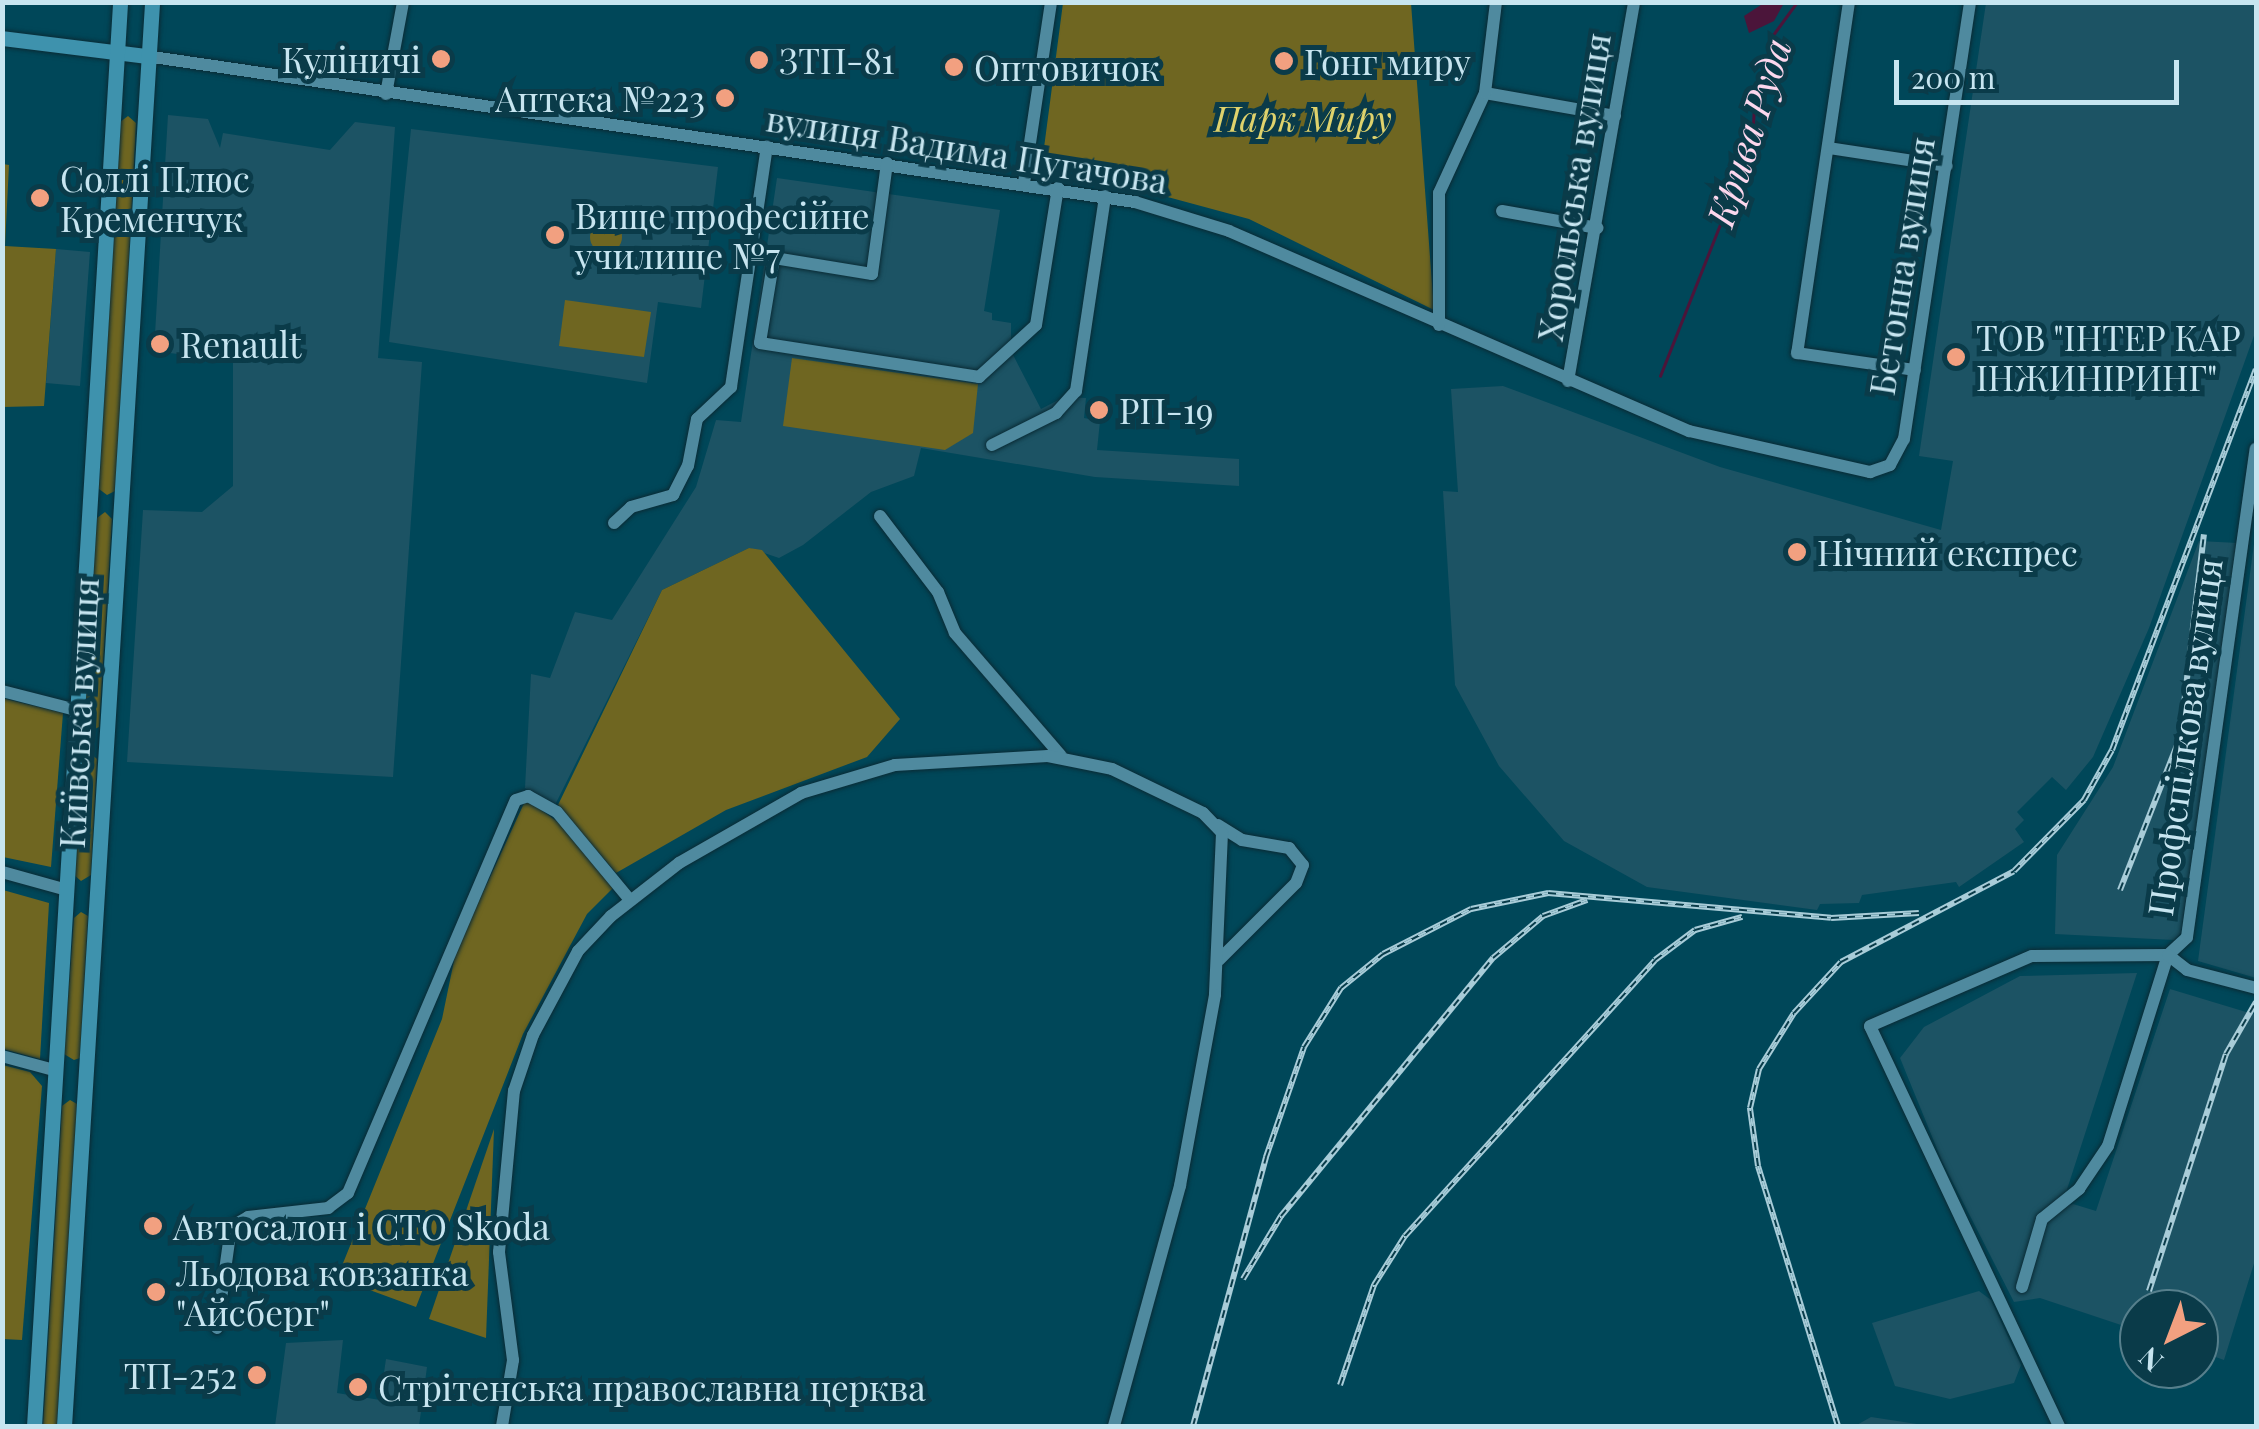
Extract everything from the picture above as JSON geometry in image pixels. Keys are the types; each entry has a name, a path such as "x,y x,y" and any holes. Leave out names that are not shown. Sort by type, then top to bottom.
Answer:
{"main road":[{"name":"Київська вулиця","path":"34,1426 114,50 120,2"},
{"name":"Київська вулиця","path":"64,1426 152,2"},
{"name":"вулиця Вадима Пугачова","path":"2,38 146,56"},
{"path":"89,502 120,504"},
{"path":"74,738 105,740"},
{"path":"67,890 98,891"},
{"path":"54,1070 86,1072"}],"street":[{"path":"386,94 402,2"},
{"path":"1024,183 1051,2"},
{"path":"1439,325 1439,193 1485,93 1496,2"},
{"name":"Хорольська вулиця","path":"1568,381 1634,2"},
{"path":"1849,2 1797,353 1915,370"},
{"name":"Бетонна вулиця","path":"1880,470 1898,456 1904,439 1970,2"},
{"name":"вулиця Вадима Пугачова","path":"146,56 1105,196 1204,222 1689,431 1857,472 1880,470"},
{"path":"1485,93 1616,116"},
{"path":"614,523 631,508 673,495 688,466 696,420 731,387 767,147"},
{"path":"1829,148 1948,166"},
{"path":"886,164 872,274 774,258 760,343 978,378 1036,325 1058,188"},
{"path":"992,444 1056,413 1076,391 1105,196"},
{"path":"1502,211 1597,228"},
{"name":"Профспілкова вулиця","path":"2022,1287 2042,1219 2078,1188 2108,1146 2168,955 2186,937 2194,907 2256,450"},
{"path":"880,516 938,592 954,633 1061,756"},
{"path":"2,691 76,710"},
{"path":"502,1426 513,1360 499,1252 518,1071 578,952 630,900 731,831 834,780 942,759 1061,756 1112,769 1242,840 1289,848 1303,865 1296,883 1219,960"},
{"path":"217,1328 231,1227 248,1217 328,1208 348,1192 516,800 528,796 557,812 630,900"},
{"path":"1114,1426 1180,1186 1219,960 1218,825"},
{"path":"2,872 67,890"},
{"path":"2058,1426 1870,1026 2032,956 2168,955 2187,970 2256,988"},
{"path":"2,1056 54,1070"}],"shaded area":[{"path":"1764,3 1784,3 1774,21 1749,33 1744,16"},
{"path":"1986,3 2256,3 2256,330 2149,628 2093,757 2066,790 2052,777 2017,812 2024,820 2015,829 2024,842 1959,887 1956,882 1862,895 1859,903 1820,904 1817,910 1647,887 1564,841 1499,766 1455,685 1443,491 1458,492 1451,389 1503,386 1720,467 1941,530 1953,461 1919,456"},
{"path":"168,115 208,119 220,148 223,133 330,150 355,122 395,127 378,358 422,362 393,777 127,762 143,510 202,512 233,486 233,361 154,351"},
{"name":"Вище професійне училище №7","path":"411,129 718,167 701,308 658,302 647,383 389,342"},
{"path":"777,178 1000,210 984,311 992,313 992,320 1011,323 1011,351 1041,409 1064,397 1086,398 1084,418 1100,421 1097,450 1239,459 1239,486 1095,477 921,448 914,476 871,492 803,545 779,558 749,548 662,590 554,807 525,788 531,674 550,678 575,612 612,620 696,487 716,420 741,422"},
{"path":"56,249 90,252 80,386 46,383"},
{"path":"2256,529 2256,978 2198,961"},
{"path":"2199,541 2238,543 2181,933 2174,940 2055,934 2057,855 2113,767"},
{"path":"2137,973 2061,1208 2073,1204 2096,1211 2170,989 2256,1015 2256,1257 2224,1360 2219,1358 2219,1289 2119,1289 2119,1324 2040,1298 2014,1302 1942,1161 1900,1058 1924,1027 2020,976"},
{"path":"1979,1291 1991,1300 2021,1365 2014,1383 1950,1399 1895,1386 1872,1323"},
{"path":"343,1340 337,1393 380,1400 386,1359 427,1367 419,1426 275,1426 286,1343"},
{"path":"1871,1417 1930,1426 1855,1426"}],"green space":[{"name":"Парк Миру","path":"1063,3 1411,3 1434,310 1249,219 1042,163"},
{"path":"128,116 136,123 117,490 107,495 99,489 120,122"},
{"path":"3,164 9,165 5,246 56,249 44,406 3,407"},
{"path":"606,221 617,226 622,237 617,248 606,253 595,248 590,237 595,226"},
{"path":"565,300 651,312 644,357 559,346"},
{"path":"792,358 978,384 973,433 945,450 783,426"},
{"path":"105,512 112,519 99,727 88,732 81,726 97,518"},
{"path":"749,548 762,550 900,719 867,757 726,810 616,873 558,805 662,590"},
{"path":"2,698 63,713 51,867 3,857"},
{"path":"89,752 97,759 91,875 81,881 73,874 81,758"},
{"path":"526,799 562,825 615,886 587,914 523,1034 416,1307 337,1278 442,1019 456,951"},
{"path":"3,890 49,903 40,1059 3,1049"},
{"path":"81,912 88,916 80,1058 74,1060 64,1054 74,918"},
{"path":"3,1065 30,1072 42,1086 22,1340 3,1339"},
{"path":"70,1100 77,1104 57,1426 43,1426 62,1106"},
{"path":"494,1129 486,1338 429,1319"}],"waterway":[{"name":"Крива Руда","path":"1660,376 1752,144 1754,108 1773,35 1797,2"}],"railway":[{"path":"1838,1426 1758,1166 1750,1108 1759,1069 1794,1013 1841,962 2014,871 2084,800 2112,750 2256,369"},
{"path":"2120,890 2180,738 2204,534"},
{"path":"1193,1426 1266,1157 1304,1047 1341,988 1383,954 1471,909 1548,893 1831,918 1919,913"},
{"path":"1243,1279 1281,1216 1493,958 1543,916 1587,900"},
{"path":"1340,1385 1374,1285 1405,1236 1655,960 1695,930 1742,917"},
{"path":"2150,1289 2226,1054 2256,1002"}],"place":[{"name":"Куліничі","path":"441,59"},
{"name":"ЗТП-81","path":"759,60"},
{"name":"Гонг миру","path":"1284,61"},
{"name":"Оптовичок","path":"954,67"},
{"name":"Аптека №223","path":"725,98"},
{"name":"Соллі Плюс Кременчук","path":"40,198"},
{"name":"Вище професійне училище №7","path":"555,235"},
{"name":"Renault","path":"160,344"},
{"name":"ТОВ \"ІНТЕР КАР ІНЖИНІРИНГ\"","path":"1956,357"},
{"name":"РП-19","path":"1099,410"},
{"name":"Нічний експрес","path":"1797,552"},
{"name":"Автосалон і СТО Skoda","path":"153,1226"},
{"name":"Льодова ковзанка \"Айсберг\"","path":"156,1292"},
{"name":"ТП-252","path":"257,1375"},
{"name":"Стрітенська православна церква","path":"358,1387"}]}
